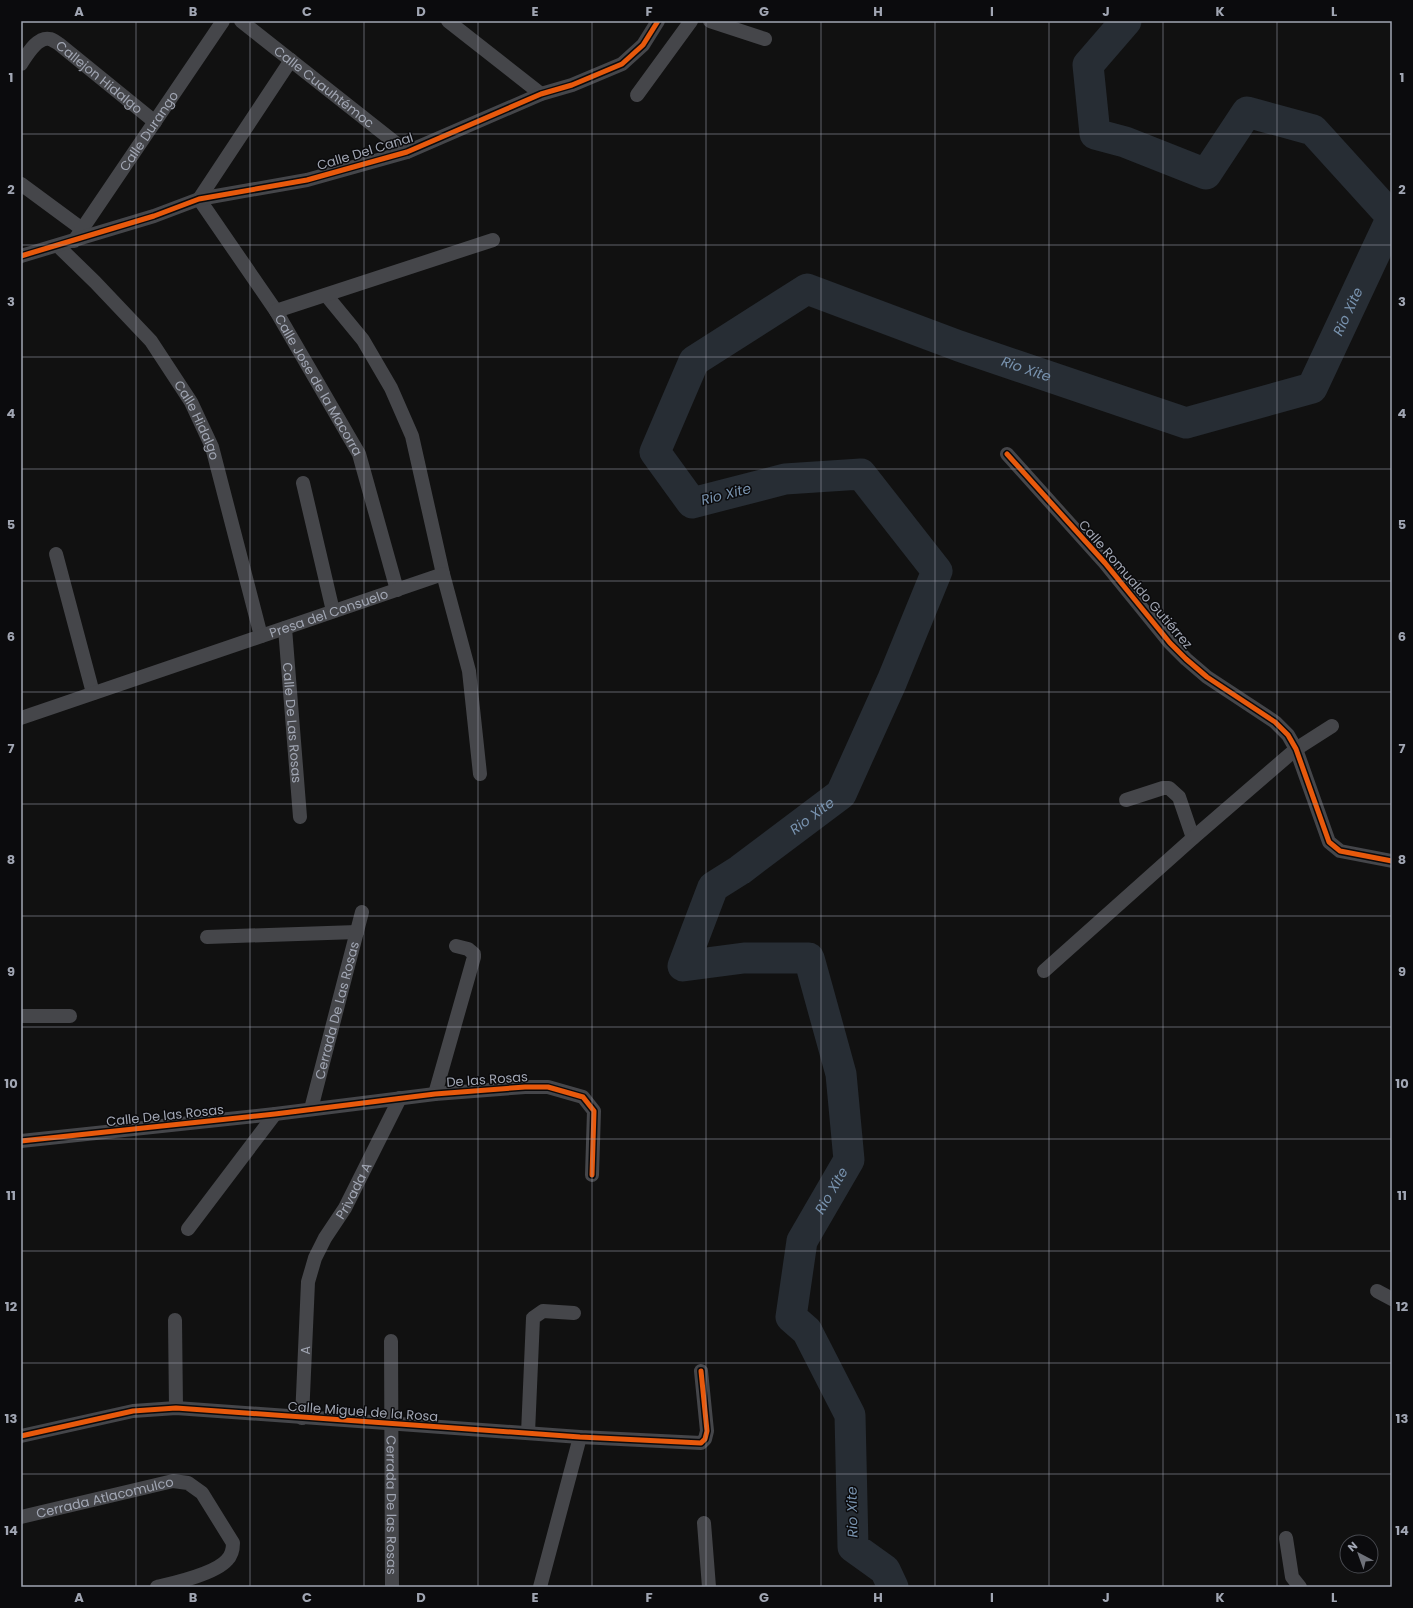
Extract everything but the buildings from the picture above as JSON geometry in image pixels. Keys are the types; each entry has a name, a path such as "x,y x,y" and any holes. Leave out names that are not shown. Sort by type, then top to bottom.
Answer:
{"street":[{"name":"Calle Durango","path":"78,235 223,21"},
{"name":"Calle Cuauhtémoc","path":"241,21 407,152"},
{"path":"448,21 541,94"},
{"name":"Calle Del Canal","path":"21,256 58,246 78,235 154,216 199,199 307,180 407,152 541,94 572,85 622,64 643,46 658,21"},
{"path":"637,95 691,21"},
{"path":"710,21 765,39"},
{"name":"Callejon Hidalgo","path":"21,64 33,46 42,40 49,39 59,44 155,122"},
{"path":"199,199 291,60"},
{"path":"21,184 78,235"},
{"name":"Calle Jose de la Macorra","path":"199,199 276,311 359,454 397,590"},
{"path":"276,311 493,240"},
{"name":"Calle Hidalgo","path":"58,246 95,282 151,341 191,402 212,448 261,636"},
{"path":"326,295 363,340 391,388 412,436 443,574 469,671 480,774"},
{"name":"Calle Romualdo Gutiérrez","path":"1007,454 1105,563 1170,642 1186,659 1207,677 1275,722 1288,734 1296,749 1329,842 1340,851 1392,861"},
{"path":"303,483 333,611"},
{"path":"56,554 93,693"},
{"name":"Presa del Consuelo","path":"21,718 443,574"},
{"name":"Calle De Las Rosas","path":"284,628 300,817"},
{"path":"1044,972 1193,838 1296,749 1332,726"},
{"path":"1126,800 1163,788 1169,788 1179,798 1193,838"},
{"name":"Cerrada De Las Rosas","path":"311,1109 362,912"},
{"path":"207,937 357,932"},
{"path":"435,1094 474,957 474,954 471,951 456,946"},
{"path":"21,1016 70,1016"},
{"name":"De las Rosas","path":"311,1109 435,1094 525,1087 548,1087 583,1097 594,1111 592,1175"},
{"name":"Privada A","path":"308,1282 315,1258 325,1238 345,1208 400,1098"},
{"name":"Calle De las Rosas","path":"21,1141 311,1109"},
{"path":"188,1229 275,1114"},
{"name":"A","path":"302,1418 308,1282"},
{"path":"1377,1291 1392,1299"},
{"path":"528,1433 533,1318 543,1311 574,1313"},
{"path":"174,1320 176,1408"},
{"name":"Cerrada De las Rosas","path":"391,1341 390,1424 392,1587"},
{"name":"Calle Miguel de la Rosa","path":"21,1436 133,1412 176,1408 691,1444 701,1443 705,1438 707,1431 701,1371"},
{"path":"540,1587 580,1437"},
{"name":"Cerrada Atlacomulco","path":"21,1517 173,1481 188,1483 202,1493 233,1543 232,1552 226,1561 187,1583"},
{"path":"704,1523 709,1587"},
{"path":"1286,1538 1292,1577 1300,1587"},
{"path":"157,1587 187,1583"}],"waterway":[{"name":"Rio Xite","path":"893,1587 885,1570 853,1547 850,1415 807,1331 791,1317 802,1241 849,1160 841,1074 809,958 744,958 683,966 713,887 740,870 841,794 892,681 937,571 861,474 785,479 692,503 655,452 694,361 807,289 959,346 1186,423 1312,388 1392,217 1313,130 1247,112 1206,174 1125,142 1095,134 1088,65 1126,21"}],"cycle path":[{"path":"21,256 154,216 199,199 307,180 407,152 541,94 572,85 622,64 643,45 658,21"},
{"path":"1007,454 1105,563 1170,643 1207,677 1275,722 1288,735 1296,749 1329,842 1340,851 1392,861"},
{"path":"21,1141 275,1114 435,1094 525,1087 548,1087 583,1097 594,1111 592,1175"},
{"path":"21,1436 133,1411 176,1408 580,1437 701,1443 705,1439 707,1431 701,1371"}]}
